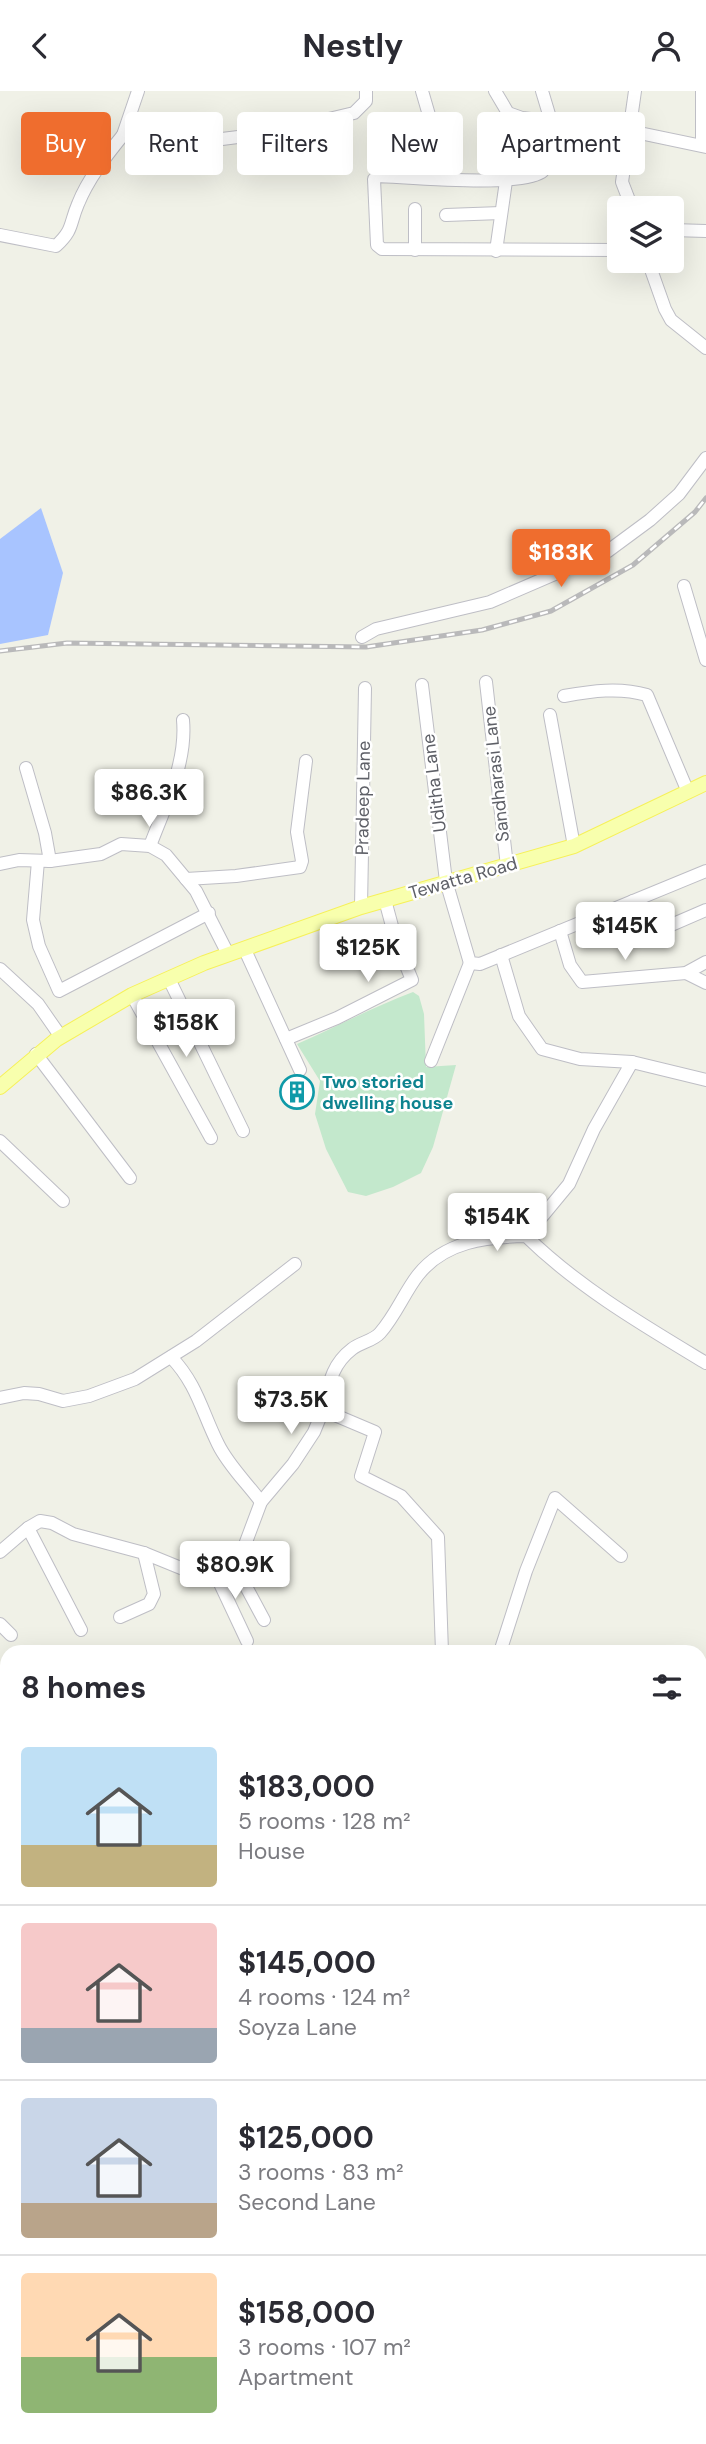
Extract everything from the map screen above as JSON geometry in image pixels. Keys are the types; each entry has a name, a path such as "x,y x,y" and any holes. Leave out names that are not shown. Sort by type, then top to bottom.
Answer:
{"main road":[{"name":"Tewatta Road","path":"0,1087 36,1054 61,1037 132,995 169,979 228,954 246,950 361,907 574,846 706,783"}],"street":[{"path":"0,235 55,246 69,234 78,204 102,161 123,135 138,91"},
{"path":"123,135 181,141 270,133 354,113 366,101 366,91"},
{"path":"422,91 428,112"},
{"path":"495,91 507,112"},
{"path":"542,91 548,112"},
{"path":"632,112 635,91"},
{"path":"645,134 704,146 702,91"},
{"path":"539,175 506,181 375,178 377,245 382,250 607,250"},
{"path":"623,175 622,183 627,196"},
{"path":"496,251 506,181"},
{"path":"415,209 415,250"},
{"path":"446,215 501,213"},
{"path":"684,230 706,231"},
{"path":"652,273 664,310 671,320 706,348"},
{"path":"362,637 376,629 490,601 608,551 650,520 678,493 706,458"},
{"path":"684,586 706,660"},
{"name":"Sandharasi Lane","path":"486,682 507,866"},
{"name":"Uditha Lane","path":"422,685 446,881 470,963"},
{"name":"Pradeep Lane","path":"361,907 365,688"},
{"path":"564,696 593,691 631,691 647,695 688,792"},
{"path":"550,715 574,846"},
{"path":"150,846 173,785 185,739 183,720"},
{"path":"186,879 236,876 300,867 302,861 297,832 306,761"},
{"path":"26,768 44,833 44,861 33,919 39,946 59,991 209,913"},
{"path":"0,864 19,860 44,861 101,854 121,844 150,846 166,855 196,891 228,954"},
{"path":"431,1061 470,963 480,964 706,871"},
{"path":"286,1039 337,1018 412,980 396,941 385,900"},
{"path":"633,901 646,930 655,932 706,910"},
{"path":"560,931 569,965 582,982 686,973 706,962"},
{"path":"246,950 300,1070"},
{"path":"501,955 519,1016 542,1049 580,1059 632,1062 706,1080"},
{"path":"0,969 38,1004 61,1037"},
{"path":"686,973 706,983"},
{"path":"169,979 243,1131"},
{"path":"132,995 211,1138"},
{"path":"36,1054 130,1178"},
{"path":"526,1236 569,1184 594,1129 632,1062"},
{"path":"0,1141 63,1201"},
{"path":"0,1552 40,1521 52,1523 73,1534 145,1553 198,1575 216,1575 238,1562 261,1502 293,1464 314,1431 323,1410 334,1368 353,1348 378,1335 401,1305 419,1274 448,1249 487,1237 526,1236 548,1258 634,1320 706,1363"},
{"path":"0,1398 24,1393 40,1394 62,1401 89,1396 135,1379 196,1341 295,1264"},
{"path":"171,1357 195,1388 219,1446 261,1502"},
{"path":"323,1410 375,1432 361,1476 401,1496 438,1537 443,1645"},
{"path":"502,1645 526,1571 555,1497 621,1556"},
{"path":"28,1528 80,1630"},
{"path":"120,1617 149,1604 154,1594 145,1553"},
{"path":"238,1562 276,1572"},
{"path":"238,1562 264,1620"},
{"path":"216,1575 247,1641"},
{"path":"0,1624 11,1635"}],"green space":[{"path":"413,992 419,996 424,1014 426,1067 456,1065 433,1147 421,1173 393,1187 366,1196 348,1192 326,1149 315,1114 320,1081 297,1044"}],"water":[{"path":"41,508 63,573 48,635 0,644 0,539"}],"railway":[{"path":"0,651 67,643 366,647 482,630 551,611 633,565 695,512 706,498"}],"place":[{"name":"Two storied dwelling house","path":"297,1092"}]}
